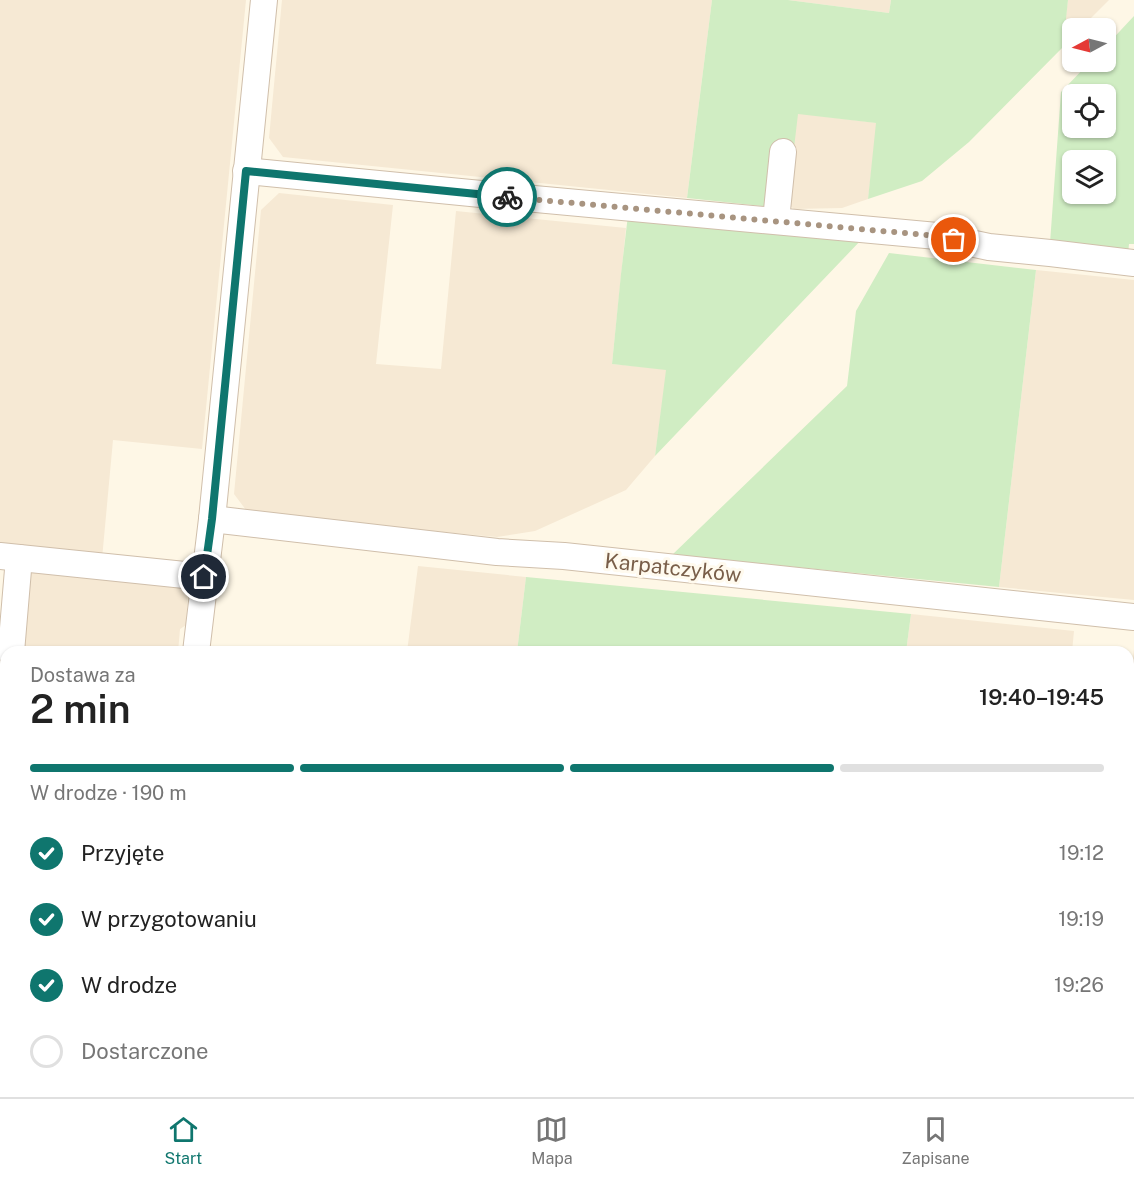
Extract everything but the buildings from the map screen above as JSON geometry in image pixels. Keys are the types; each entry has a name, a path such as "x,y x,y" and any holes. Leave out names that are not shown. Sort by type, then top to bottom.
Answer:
{"street":[{"path":"197,646 212,519 264,0"},
{"path":"776,220 783,152"},
{"path":"246,171 937,236 989,248 1134,263"},
{"name":"Karpatczyków","path":"212,519 497,552 564,556 1134,617"},
{"path":"11,646 10,557 204,577"}],"shaded area":[{"path":"0,0 246,0 202,449 113,440 102,559 0,547"},
{"path":"282,0 712,0 687,198 283,157 269,138"},
{"path":"788,0 891,0 889,13"},
{"path":"1068,0 1109,0 1091,18 1066,18"},
{"path":"797,113 877,123 868,199 842,208 794,209 787,203"},
{"path":"279,193 393,205 376,364 441,369 456,211 626,228 612,364 667,369 655,456 626,490 535,531 497,537 249,514 234,494 261,210"},
{"path":"1036,270 1134,280 1134,600 999,587"},
{"path":"418,566 526,577 518,646 408,646"},
{"path":"38,568 179,583 188,594 186,625 180,629 179,646 19,646 24,578"},
{"path":"911,614 1074,631 1073,646 907,646"}],"green space":[{"path":"712,0 788,0 889,13 891,0 1068,0 1066,18 1062,18 1062,48 969,142 922,181 868,199 876,123 798,114 794,148 770,207 687,198"},
{"path":"1134,16 1134,244 1129,244 1128,254 1050,243 1061,92 1062,138 1116,138 1116,84 1069,84 1080,72 1116,72 1116,35"},
{"path":"628,215 863,238 655,456 666,370 612,364"},
{"path":"889,253 1036,270 999,587 672,555 847,386 856,311"},
{"path":"526,577 911,614 907,646 518,646"}],"way so far":[{"path":"507,197 776,220 937,236 954,240"}],"route":[{"path":"204,577 212,519 246,171 507,197"}]}
